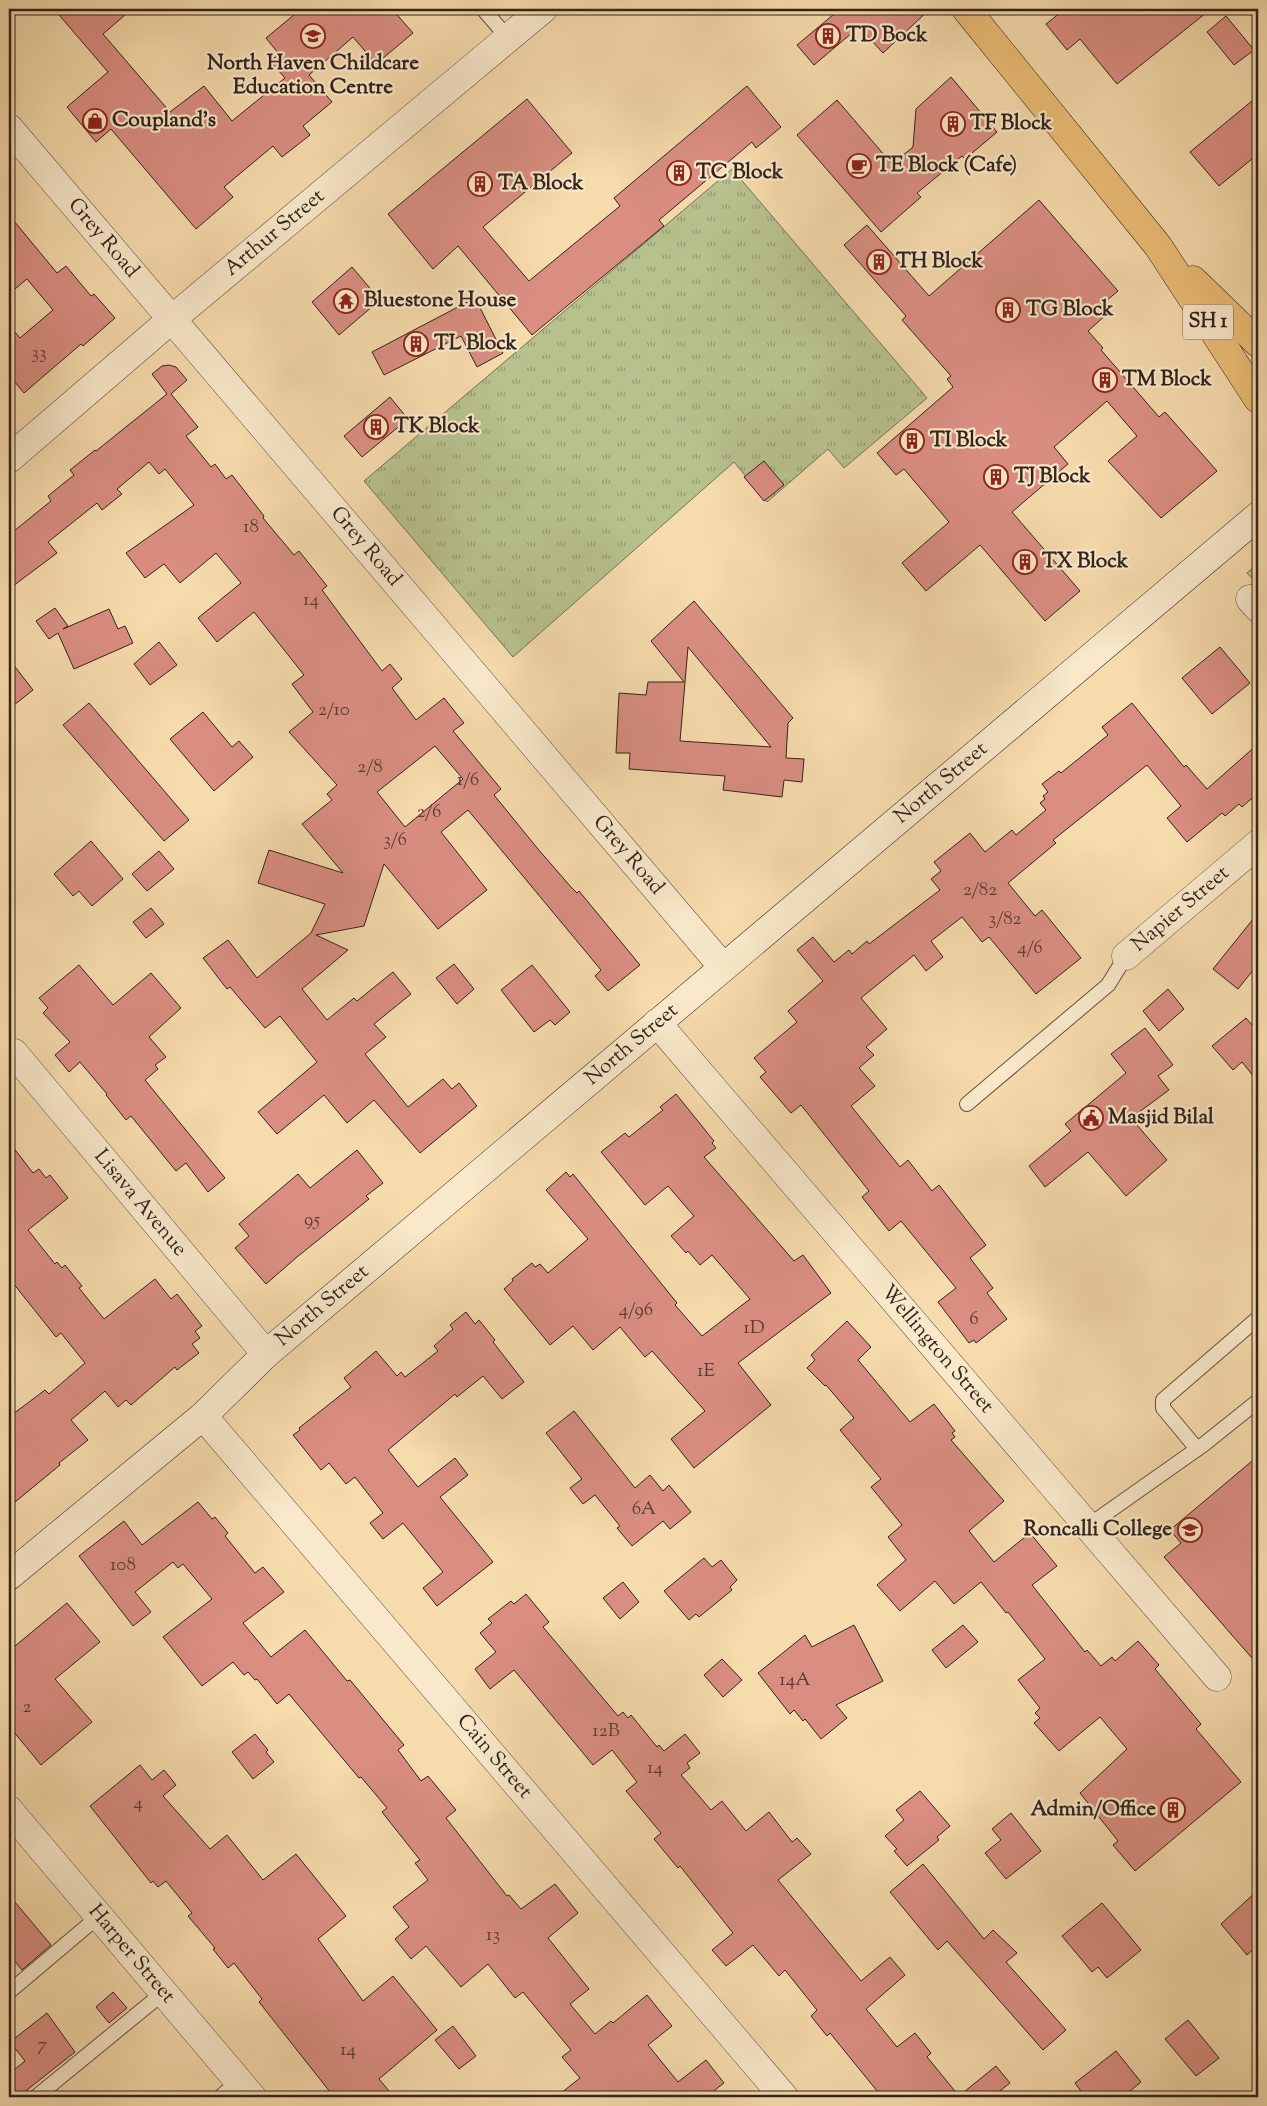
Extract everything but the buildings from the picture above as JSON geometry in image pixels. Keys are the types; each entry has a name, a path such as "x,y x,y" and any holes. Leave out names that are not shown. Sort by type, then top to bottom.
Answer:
{"highway":[{"name":"SH 1","path":"966,9 1158,246 1258,399"},
{"name":"SH 1","path":"1158,246 1258,343"}],"street":[{"name":"Arthur Street","path":"9,459 172,319 543,9"},
{"name":"Grey Road","path":"9,128 723,966"},
{"name":"North Street","path":"9,1576 203,1416 266,1354 1258,516"},
{"name":"Napier Street","path":"1126,956 1258,844"},
{"name":"Wellington Street","path":"657,1023 1217,1677"},
{"name":"Lisava Avenue","path":"14,1053 266,1354"},
{"name":"Cain Street","path":"203,1416 784,2097"},
{"name":"Harper Street","path":"9,1810 163,1992 237,2092"}],"lane":[{"path":"483,9 508,38"},
{"path":"967,1104 1108,985 1126,956"},
{"path":"1196,1449 1164,1408 1163,1400 1258,1318"},
{"path":"1088,1526 1196,1449 1258,1401"},
{"path":"9,1992 99,1916"},
{"path":"36,2097 163,1992"}],"green space":[{"path":"732,169 927,398 844,468 828,449 767,502 734,462 513,657 364,481"},
{"path":"1258,563 1258,585 1247,573"}],"place":[{"name":"North Haven Childcare Education Centre","path":"313,36"},
{"name":"TD Bock","path":"828,36"},
{"name":"Coupland's","path":"95,121"},
{"name":"TF Block","path":"953,124"},
{"name":"TE Block (Cafe)","path":"859,166"},
{"name":"TC Block","path":"679,173"},
{"name":"TA Block","path":"480,184"},
{"name":"TH Block","path":"879,262"},
{"name":"Bluestone House","path":"346,301"},
{"name":"TG Block","path":"1008,310"},
{"name":"TL Block","path":"416,344"},
{"name":"TM Block","path":"1105,380"},
{"name":"TK Block","path":"376,427"},
{"name":"TI Block","path":"912,441"},
{"name":"TJ Block","path":"996,477"},
{"name":"TX Block","path":"1025,562"},
{"name":"Masjid Bilal","path":"1091,1118"},
{"name":"Roncalli College","path":"1190,1530"},
{"name":"Admin/Office","path":"1173,1810"}]}
